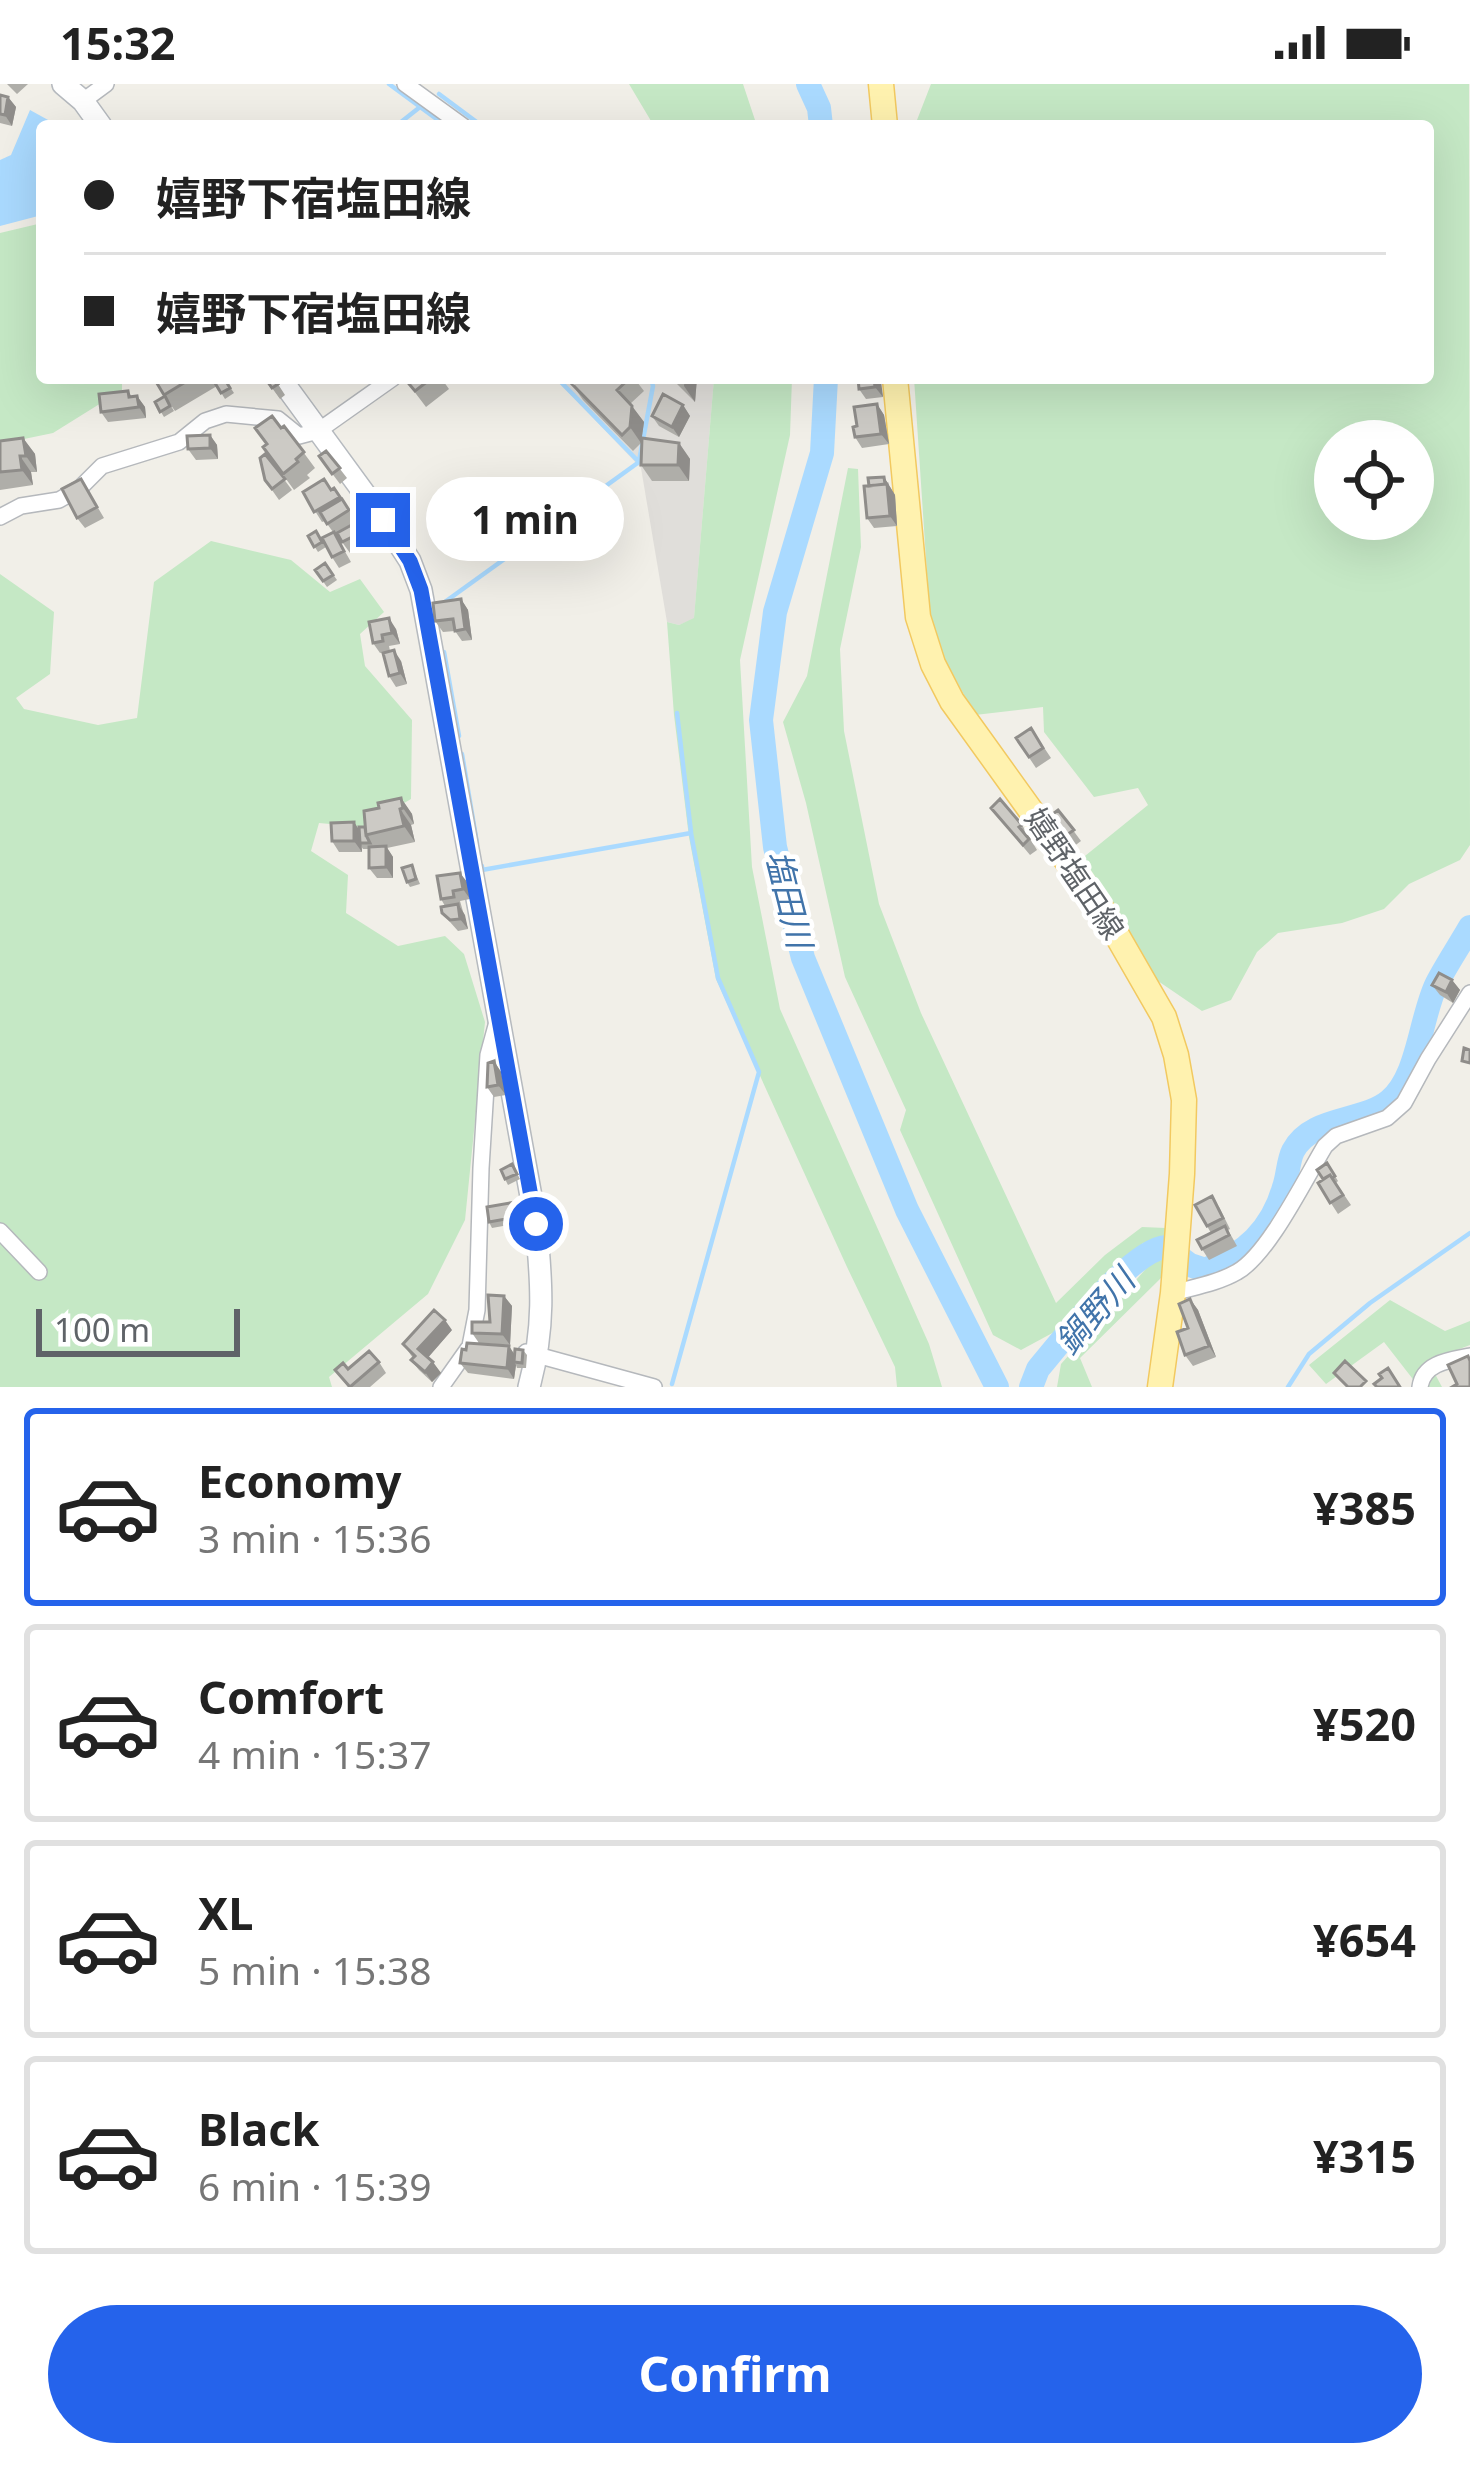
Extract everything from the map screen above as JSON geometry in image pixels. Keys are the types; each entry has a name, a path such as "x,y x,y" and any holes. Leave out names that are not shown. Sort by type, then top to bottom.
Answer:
{"main road":[{"path":"63,84 97,120"},
{"path":"881,84 884,120"},
{"path":"284,384 410,561 421,590 536,1224 543,1295 527,1352 530,1387"},
{"name":"嬉野塩田線","path":"897,384 918,617 933,664 952,701 1103,910 1164,1017 1170,1036 1184,1100 1173,1293 1160,1387"}],"street":[{"path":"83,101 106,84"},
{"path":"405,84 455,120"},
{"path":"0,518 21,506 59,500 80,488 102,466 179,442 205,422 226,414 278,418 299,436 318,431 385,384"},
{"path":"1173,1293 1243,1270 1264,1247 1325,1146 1336,1136 1387,1118 1404,1103 1470,993"},
{"path":"441,1387 470,1346 478,1310 488,1055 498,1019"},
{"path":"0,1231 39,1272"},
{"path":"470,1346 493,1348"},
{"path":"527,1352 654,1387"},
{"path":"1420,1387 1421,1376 1431,1367 1470,1355"}],"shaded area":[{"path":"561,384 714,384 694,619 679,625 667,622 641,468"}],"green space":[{"path":"629,84 743,84 755,120 650,120"},
{"path":"931,84 1469,84 1470,845 1460,860 1409,884 1384,909 1342,923 1278,933 1257,952 1231,1000 1202,1011 1158,981 1080,860 1148,805 1138,788 1094,797 1044,732 1043,707 975,715 931,634 914,384 1434,384 1434,120 917,120"},
{"path":"36,224 36,384 122,384 122,390 53,433 0,444 0,233"},
{"path":"714,384 792,384 790,435 740,660 752,867 780,1009 929,1344 942,1387 897,1387 895,1367 716,979 689,837 667,622 679,625 694,618"},
{"path":"848,468 858,469 861,547 840,649 844,731 879,904 921,1013 1056,1303 1142,1227 1166,1228 1163,1241 1143,1243 1058,1330 1021,1350 993,1335 900,1130 906,1110 845,977 783,722 807,676"},
{"path":"211,541 291,560 330,592 360,579 384,612 360,634 365,666 412,720 411,799 363,827 319,823 311,851 348,875 346,913 398,946 445,936 464,954 485,1022 465,1220 428,1294 329,1377 332,1387 0,1387 0,574 54,612 50,674 16,698 24,709 98,725 137,718 154,582"},
{"path":"1166,1259 1161,1278 1080,1358 1092,1387 1057,1387 1061,1364 1152,1262"},
{"path":"1390,1300 1445,1331 1470,1321 1470,1345 1428,1361 1442,1387 1419,1387 1384,1342 1326,1384 1309,1365"}],"water":[{"path":"30,110 48,120 36,120 36,217 0,226 0,160 11,155"}],"building":[{"path":"0,95 8,97 5,115 0,114"},
{"path":"157,384 182,384 164,395"},
{"path":"572,384 624,384 617,390 632,406 630,427 622,435"},
{"path":"128,391 129,397 137,396 139,407 101,412 99,394"},
{"path":"663,394 683,405 672,427 652,416"},
{"path":"165,396 170,406 160,412 155,402"},
{"path":"877,404 881,434 855,437 854,407"},
{"path":"272,416 304,452 283,474 255,428"},
{"path":"210,435 210,448 188,449 187,436"},
{"path":"23,438 22,470 0,472 0,441"},
{"path":"642,438 679,443 678,465 641,465"},
{"path":"326,451 340,468 332,474 319,456"},
{"path":"265,454 285,479 272,489 260,458"},
{"path":"884,477 885,484 869,486 868,478"},
{"path":"81,479 97,507 77,518 62,489"},
{"path":"324,479 340,497 314,512 303,492"},
{"path":"887,484 890,516 867,518 864,486"},
{"path":"342,499 349,510 327,524 320,512"},
{"path":"357,522 362,532 342,542 337,533"},
{"path":"316,531 322,542 314,547 308,536"},
{"path":"334,532 344,551 332,557 322,538"},
{"path":"325,563 333,575 323,581 315,570"},
{"path":"461,599 465,629 455,631 453,619 435,621 433,603"},
{"path":"389,618 392,633 373,643 369,622"},
{"path":"394,650 400,673 389,676 383,653"},
{"path":"1031,728 1043,748 1029,757 1016,738"},
{"path":"401,798 404,826 366,835 364,811"},
{"path":"1000,799 1029,839 1023,845 991,808"},
{"path":"1058,810 1074,830 1065,836 1050,816"},
{"path":"354,822 354,841 332,841 331,823"},
{"path":"359,827 365,827 370,843 360,843"},
{"path":"386,846 386,867 369,868 369,847"},
{"path":"412,865 416,879 407,882 402,868"},
{"path":"460,873 463,889 441,899 437,876"},
{"path":"458,904 460,919 450,920 442,913 441,907"},
{"path":"1439,973 1452,980 1446,992 1432,985"},
{"path":"1464,1048 1470,1050 1470,1063 1462,1061"},
{"path":"494,1061 498,1085 487,1087 488,1063"},
{"path":"1327,1163 1335,1176 1323,1179 1317,1170"},
{"path":"512,1164 517,1174 505,1179 501,1170"},
{"path":"1330,1175 1343,1195 1330,1203 1318,1183"},
{"path":"1212,1196 1223,1218 1207,1226 1195,1205"},
{"path":"521,1201 522,1216 489,1222 487,1207"},
{"path":"1225,1226 1229,1235 1202,1249 1197,1240"},
{"path":"488,1295 504,1296 502,1334 472,1333 472,1322 490,1322"},
{"path":"1190,1299 1209,1346 1185,1355 1177,1332 1188,1328 1179,1304"},
{"path":"434,1310 445,1320 418,1349 433,1362 425,1372 403,1344"},
{"path":"467,1343 509,1346 507,1368 460,1363"},
{"path":"515,1349 523,1350 522,1363 514,1362"},
{"path":"369,1351 379,1362 350,1387 335,1370 343,1363 348,1369"},
{"path":"1468,1356 1470,1387 1452,1387 1457,1384 1448,1365"},
{"path":"1345,1361 1366,1381 1360,1387 1348,1387 1334,1373"},
{"path":"1388,1368 1400,1387 1374,1384"}],"waterway":[{"path":"389,84 438,120"},
{"name":"塩田川","path":"808,84 820,120"},
{"path":"439,94 474,120"},
{"path":"404,120 420,107"},
{"path":"442,604 639,462 563,384"},
{"path":"639,461 652,384"},
{"name":"塩田川","path":"826,384 822,453 775,612 761,720 775,847 803,958 907,1210 997,1387"},
{"path":"444,652 459,736"},
{"path":"677,713 691,832"},
{"path":"462,754 477,843"},
{"path":"482,866 482,870 691,833 718,978 759,1072 672,1384"},
{"name":"鍋野川","path":"1031,1387 1038,1369 1063,1338 1134,1263 1166,1247 1205,1270 1233,1256 1255,1239 1272,1216 1291,1155 1301,1140 1389,1101 1407,1077 1437,983 1470,927"},
{"path":"1288,1387 1309,1354 1370,1303 1470,1233"}],"route":[{"path":"383,520 410,561 421,590 536,1224"}]}
